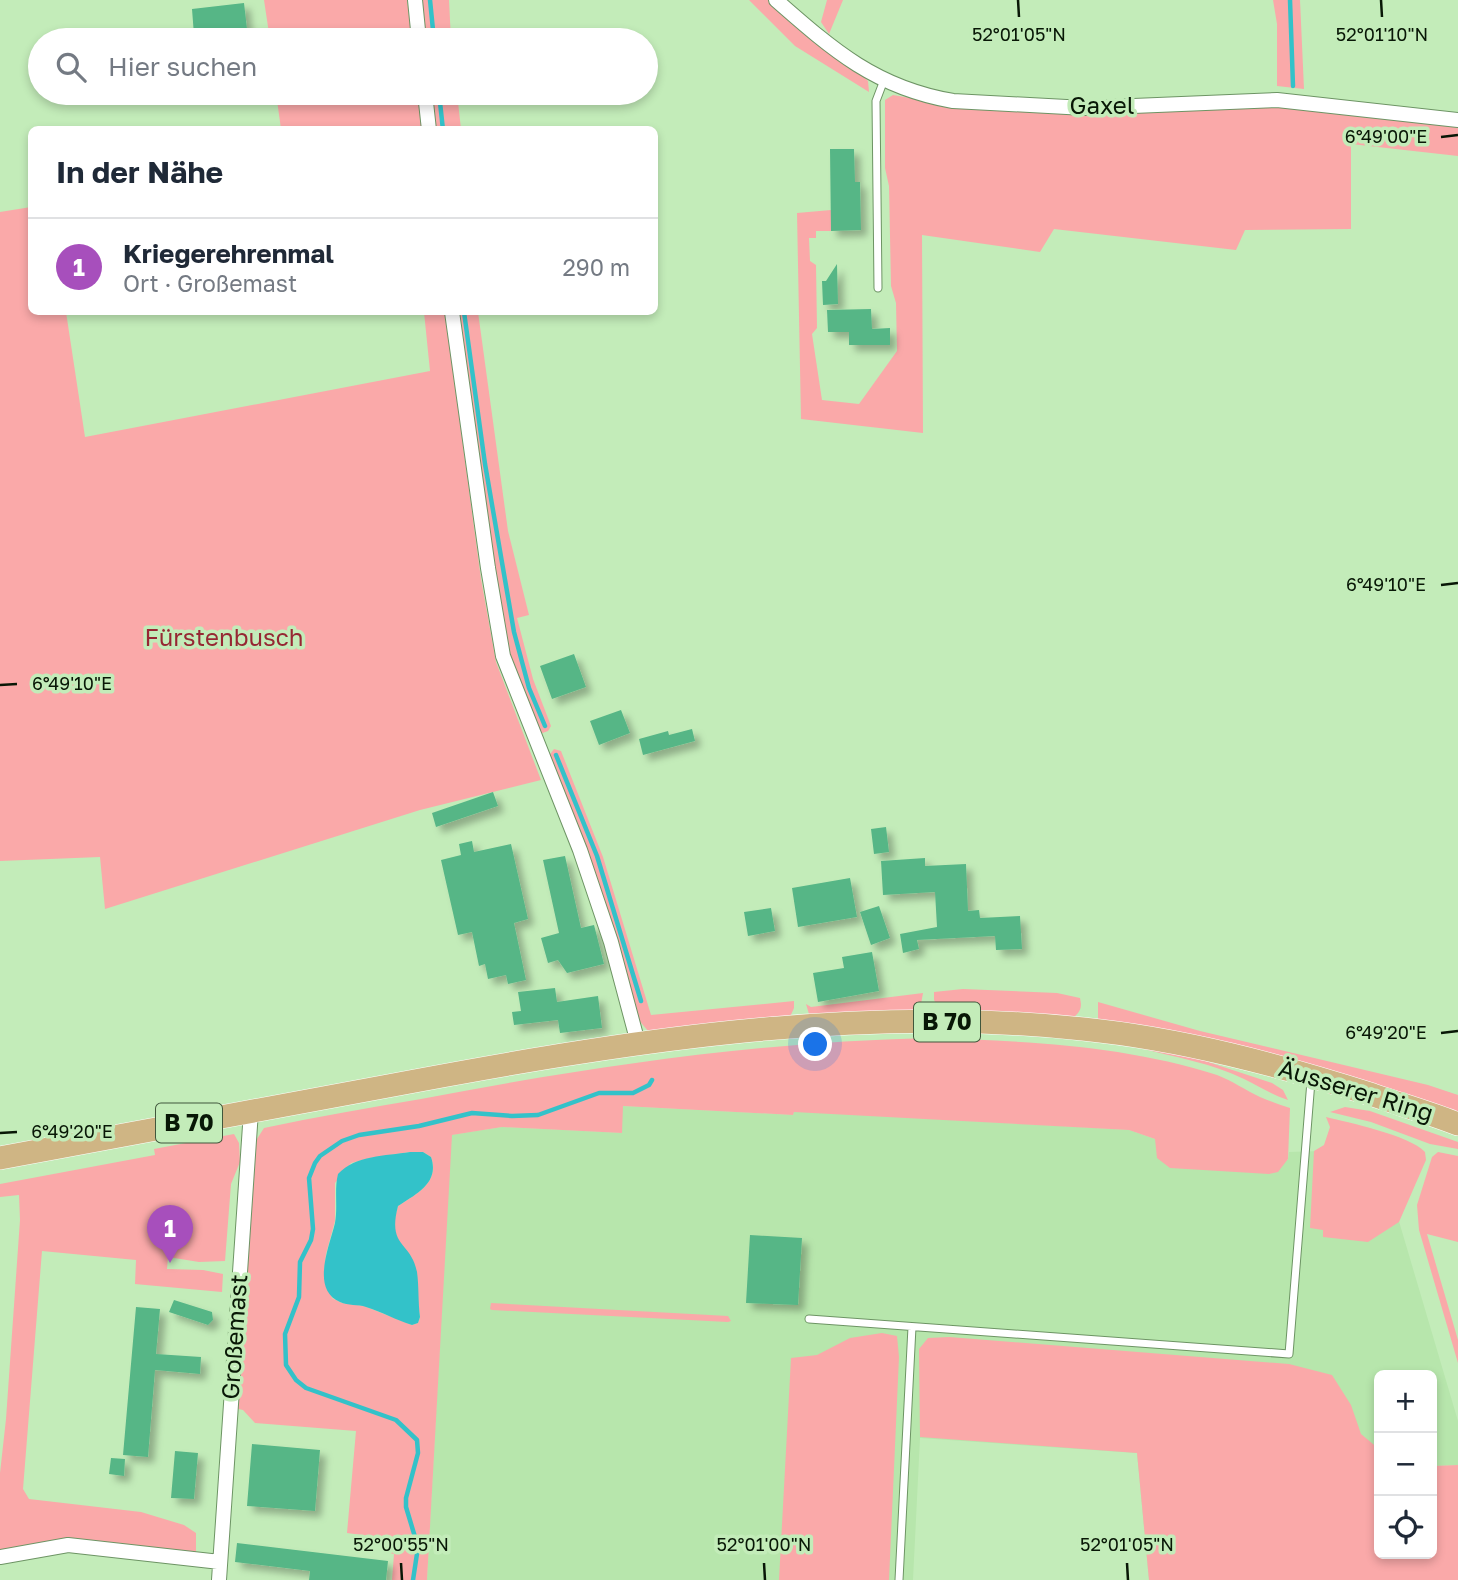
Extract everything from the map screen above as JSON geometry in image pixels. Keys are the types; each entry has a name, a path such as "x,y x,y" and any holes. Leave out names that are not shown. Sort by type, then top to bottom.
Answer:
{"main road":[{"name":"Äusserer Ring","path":"638,1043 819,1025 911,1021 1083,1028 1143,1037 1253,1060 1458,1124"},
{"name":"B 70","path":"0,1158 516,1062 638,1043"}],"street":[{"path":"415,0 418,28"},
{"name":"Gaxel","path":"776,0 834,50 884,80 916,94 953,100 1085,108 1277,100 1458,120"},
{"path":"426,105 429,126"},
{"path":"452,315 503,656 580,849 611,942 638,1043"},
{"name":"Großemast","path":"219,1580 251,1111"},
{"path":"0,1557 68,1545 220,1562"}],"lane":[{"path":"878,288 876,101 884,80"},
{"path":"809,1320 1289,1354 1311,1076"},
{"path":"899,1580 912,1327"}],"shaded area":[{"path":"622,1106 793,1115 794,1111 1129,1130 1155,1139 1288,1160 1289,1152 1320,1151 1393,1201 1458,1421 1458,1465 1437,1466 1437,1370 1374,1370 1374,1555 1149,1580 1137,1453 920,1438 913,1580 427,1580 451,1135 502,1127 622,1133"}],"green space":[{"path":"264,0 407,0 410,28 268,28"},
{"path":"419,0 449,0 450,28 422,28"},
{"path":"749,0 768,0 800,29 864,77 868,81 869,92 795,46"},
{"path":"827,0 843,0 829,34 821,22"},
{"path":"1273,0 1300,0 1304,89 1277,86 1277,24"},
{"path":"893,95 945,104 1249,103 1458,125 1458,156 1351,144 1351,229 1245,230 1236,250 1054,229 1040,252 922,235 923,433 801,419 797,213 831,210 831,231 816,231 816,238 809,238 810,261 816,265 817,328 812,334 822,400 859,404 897,351 896,303 891,286 889,186 885,168 885,100"},
{"path":"278,105 419,105 422,126 281,126"},
{"path":"430,105 458,105 461,126 433,126"},
{"name":"Fürstenbusch","path":"28,207 28,315 66,315 85,437 430,371 424,315 445,315 481,579 496,662 541,780 420,810 105,909 100,857 0,861 0,212"},
{"path":"456,315 478,315 508,531 529,615 517,618 533,679 551,726 548,731 537,735 509,662"},
{"path":"554,749 561,751 603,857 651,1015 794,1001 790,1017 649,1032 637,1018 548,757"},
{"path":"963,989 1057,993 1080,998 1081,1006 1074,1017 940,1010 934,1000 934,992"},
{"path":"923,993 921,1004 914,1011 809,1014 806,1004 811,1007"},
{"path":"1098,1002 1200,1031 1428,1085 1458,1095 1458,1113 1098,1020"},
{"path":"928,1038 1038,1043 1111,1051 1182,1065 1217,1075 1260,1097 1290,1108 1288,1159 1278,1172 1269,1174 1170,1168 1157,1158 1155,1139 1129,1130 794,1112 793,1115 623,1106 622,1133 502,1127 452,1135 427,1580 392,1580 394,1554 390,1553 390,1539 347,1533 356,1431 255,1423 243,1410 234,1408 255,1142 264,1128 484,1087 610,1067 736,1051 864,1040","holes":["423,1152 431,1157 432,1174 425,1187 398,1206 393,1224 398,1242 411,1258 420,1317 418,1323 412,1325 364,1306 342,1303 332,1298 324,1273 335,1221 335,1183 351,1163"]},
{"path":"1140,1045 1199,1059 1272,1083 1283,1090 1288,1100 1219,1069 1140,1048"},
{"path":"1345,1107 1370,1111 1458,1142 1458,1149 1430,1144 1371,1122 1330,1112"},
{"path":"1326,1117 1393,1135 1425,1152 1426,1160 1399,1222 1368,1242 1323,1237 1323,1230 1310,1228 1314,1151 1324,1145 1330,1127"},
{"path":"234,1134 239,1143 240,1162 231,1184 225,1261 199,1262 168,1257 167,1269 203,1270 223,1274 222,1292 135,1284 136,1260 42,1251 23,1489 29,1499 141,1512 184,1525 196,1533 196,1554 121,1545 0,1555 0,1473 20,1220 19,1195 0,1197 0,1184 155,1155 154,1149"},
{"path":"1438,1152 1458,1156 1458,1242 1427,1234 1458,1340 1458,1363 1419,1230 1417,1205 1432,1157"},
{"path":"491,1303 728,1316 731,1321 492,1310"},
{"path":"882,1333 897,1336 899,1357 889,1580 779,1580 791,1358 817,1355 850,1338"},
{"path":"949,1337 1289,1364 1332,1375 1351,1405 1361,1434 1374,1445 1374,1559 1437,1559 1437,1466 1458,1465 1458,1580 1149,1580 1137,1453 920,1437 919,1349 928,1338"}],"water":[{"path":"423,1152 431,1157 433,1166 425,1187 398,1206 395,1220 395,1230 417,1272 420,1317 418,1323 412,1325 366,1307 340,1302 331,1296 324,1277 326,1254 335,1223 338,1174 362,1160"}],"building":[{"path":"244,3 247,28 193,28 192,9"},
{"path":"830,149 854,149 855,182 860,182 861,230 831,231"},
{"path":"837,264 838,304 823,305 822,281 826,281"},
{"path":"871,309 872,329 890,328 890,345 849,345 849,332 828,332 827,310"},
{"path":"574,654 586,687 552,699 540,666"},
{"path":"621,710 630,733 599,745 590,721"},
{"path":"692,729 695,741 643,755 639,739 668,731 669,735"},
{"path":"493,792 498,806 436,827 432,813"},
{"path":"886,827 889,852 874,854 871,829"},
{"path":"472,841 474,852 511,844 528,919 514,923 526,980 508,984 506,975 488,979 485,964 479,966 472,932 458,935 441,860 461,855 459,844"},
{"path":"565,856 581,928 594,925 604,964 567,973 558,960 548,963 541,938 559,933 543,860"},
{"path":"925,858 925,866 966,864 968,911 979,910 980,918 1020,916 1022,949 996,950 995,936 917,940 919,949 903,953 900,934 937,927 935,892 883,895 881,861"},
{"path":"850,878 857,917 798,927 792,888"},
{"path":"879,906 890,938 871,945 860,912"},
{"path":"771,908 775,931 748,936 744,912"},
{"path":"872,952 879,991 818,1002 813,973 844,968 842,957"},
{"path":"555,988 557,1002 598,996 602,1028 560,1033 558,1020 514,1025 512,1012 521,1011 518,992"},
{"path":"750,1235 802,1238 798,1305 746,1303"},
{"path":"174,1300 212,1312 213,1320 208,1325 169,1312"},
{"path":"136,1307 160,1309 156,1354 201,1357 200,1374 155,1370 148,1457 123,1455"},
{"path":"252,1444 320,1450 315,1511 247,1506"},
{"path":"175,1451 198,1453 194,1499 171,1498"},
{"path":"111,1458 125,1459 124,1476 109,1474"},
{"path":"237,1543 388,1561 386,1580 309,1580 310,1571 235,1562"}],"waterway":[{"path":"430,0 433,28"},
{"path":"1290,0 1293,86"},
{"path":"440,105 443,126"},
{"path":"464,315 485,464 514,632 529,688 545,726"},
{"path":"556,755 597,856 641,1001"},
{"path":"413,1580 418,1547 406,1507 406,1498 418,1453 417,1440 396,1420 306,1388 296,1380 286,1365 285,1334 299,1297 300,1262 311,1240 313,1229 309,1178 315,1163 320,1156 342,1141 359,1135 419,1126 472,1113 538,1115 599,1093 633,1093 649,1085 652,1080"}],"place":[{"name":"Kriegerehrenmal","path":"170,1263"}]}
